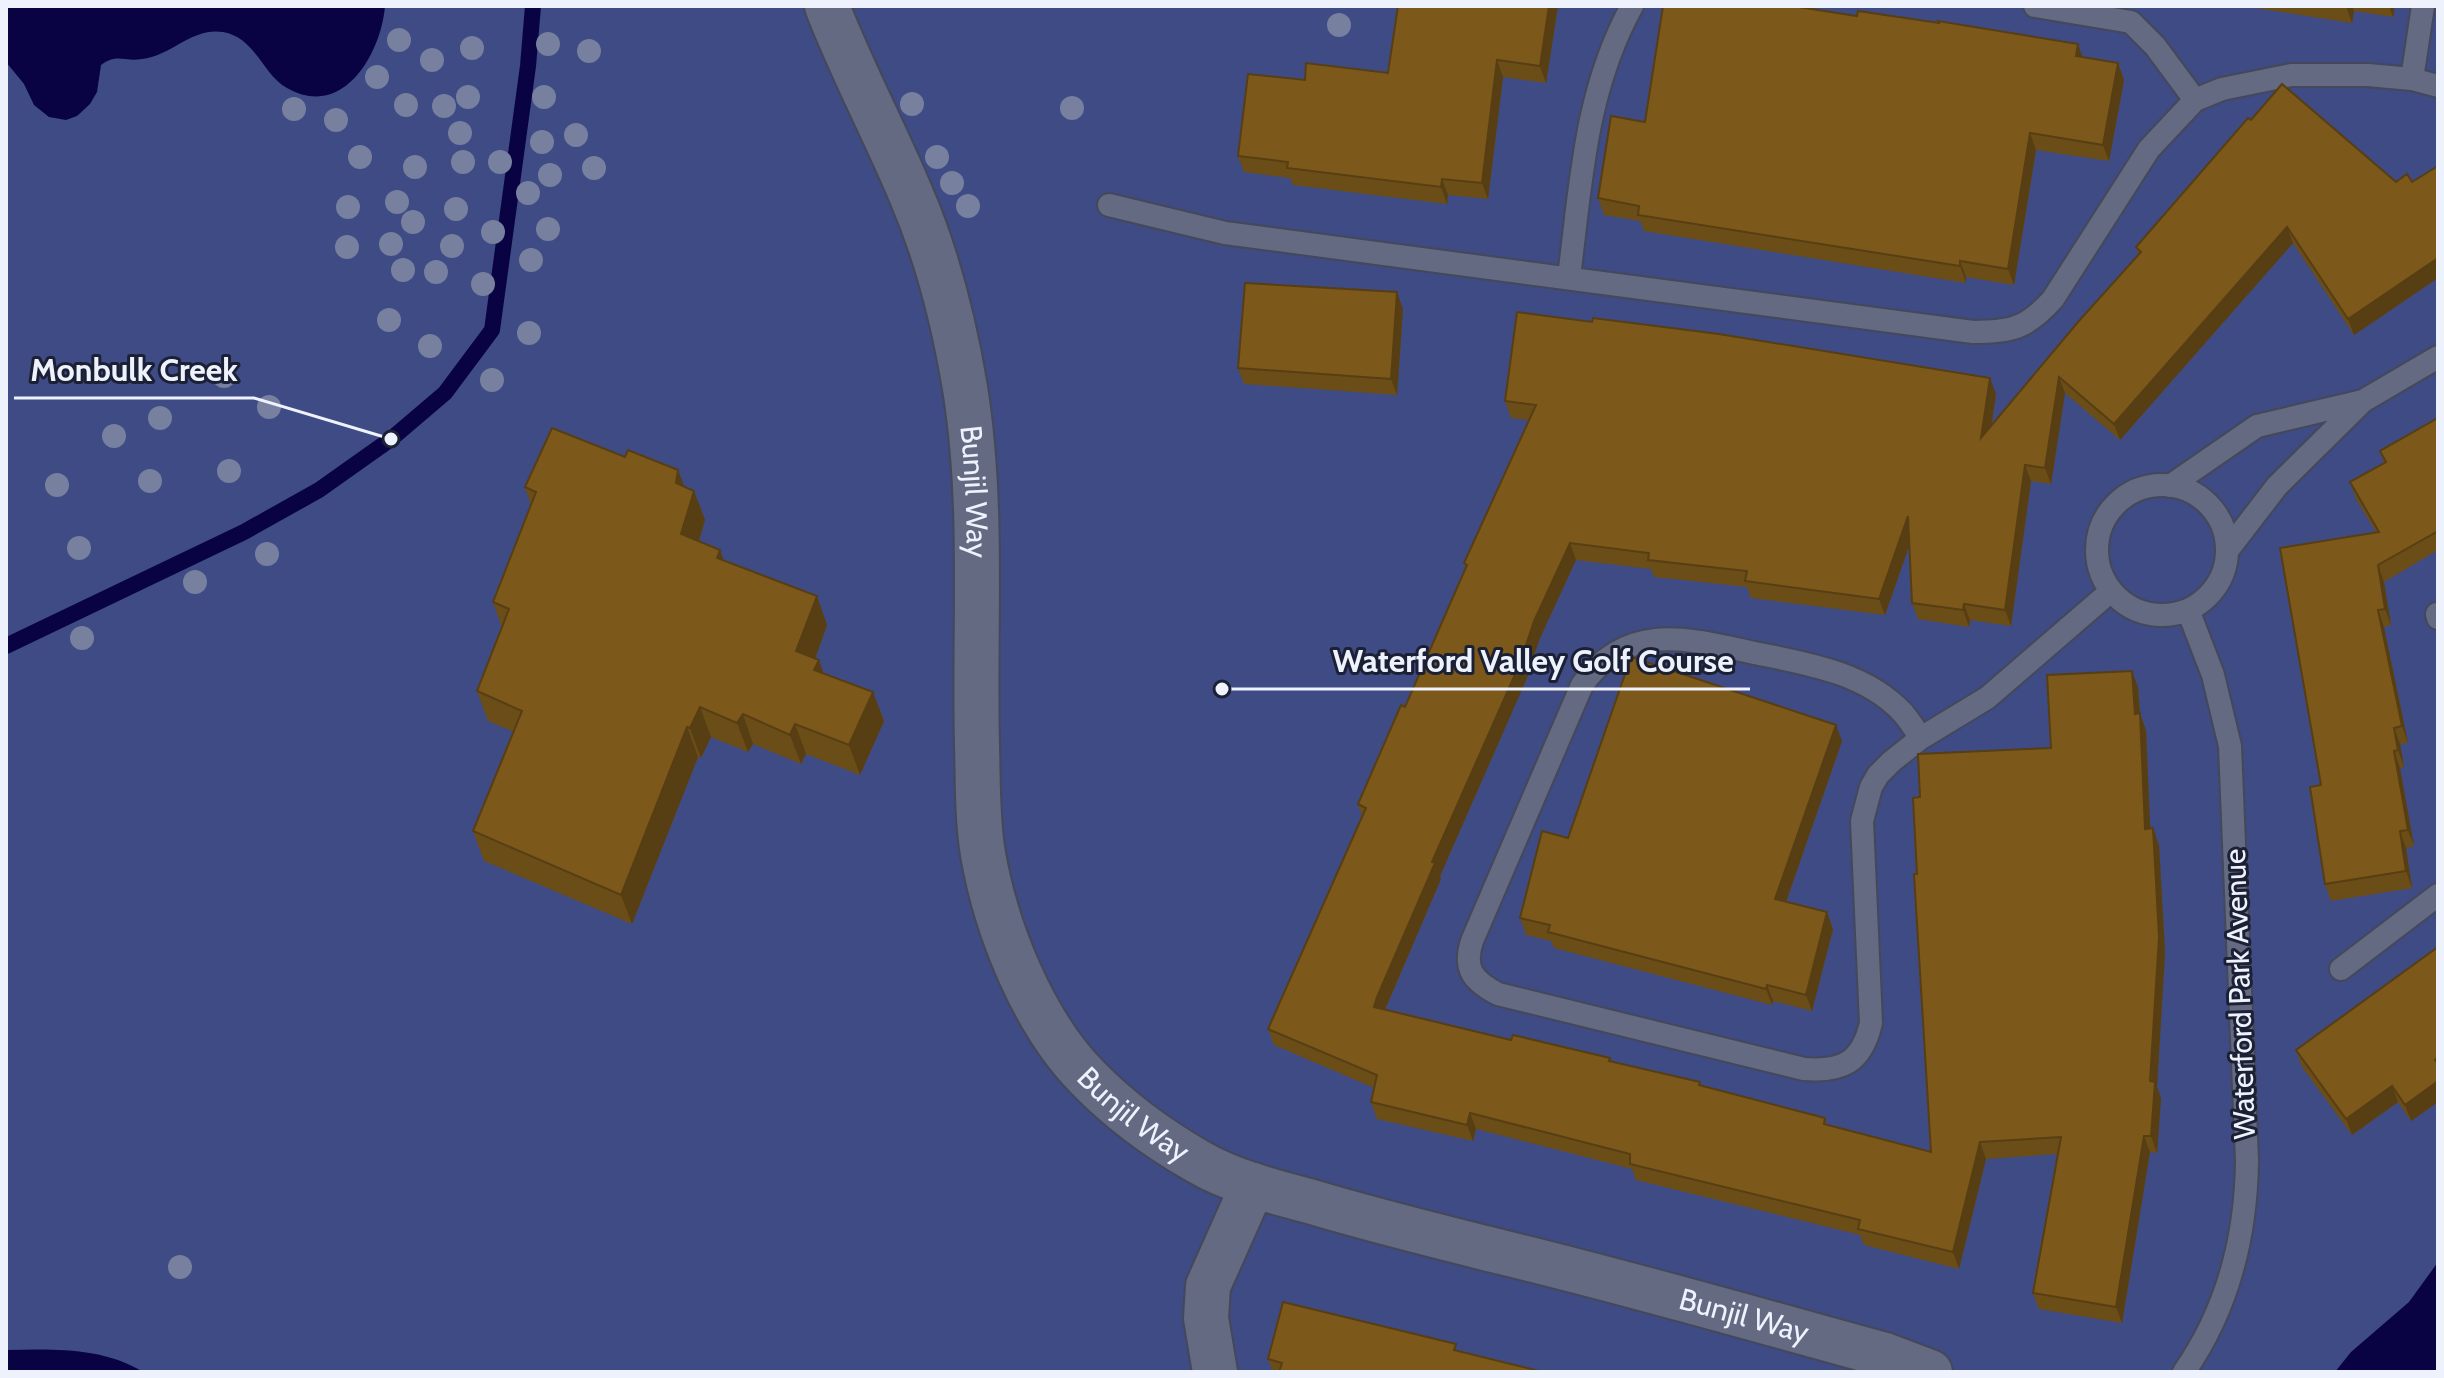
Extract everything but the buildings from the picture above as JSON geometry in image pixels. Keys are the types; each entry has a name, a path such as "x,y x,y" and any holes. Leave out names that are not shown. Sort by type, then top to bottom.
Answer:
{"street":[{"name":"Bunjil Way","path":"827,6 913,199 952,322 972,446 978,763 983,852 993,897 1011,950 1040,1012 1083,1074 1115,1104 1200,1163 1253,1185 1378,1222 1516,1255 1885,1355 1930,1372"},
{"path":"1215,1372 1206,1318 1208,1286 1253,1185"}],"lane":[{"path":"1569,277 1590,116 1610,49 1632,6"},
{"path":"2035,6 2131,22 2155,46 2195,100"},
{"path":"2412,79 2423,6"},
{"path":"1109,205 1225,233 1973,332 1997,332 2022,327 2038,316 2053,299 2149,149 2195,100 2222,89 2291,75 2327,73 2412,79 2438,86"},
{"path":"2227,551 2277,486 2363,401 2438,357"},
{"path":"2170,486 2257,426 2363,401"},
{"path":"2170,486 2188,491 2204,501 2217,515 2225,532 2227,551 2225,570 2204,601 2167,616 2146,613 2127,605 2111,591 2101,572 2097,551 2101,529 2111,510 2128,495 2148,487 2170,486"},
{"path":"1921,738 1902,713 1886,699 1843,674 1816,665 1685,638 1659,639 1616,651 1595,667 1582,685 1472,941 1468,955 1471,971 1480,985 1498,994 1804,1069 1842,1067 1857,1056 1866,1043 1871,1023 1863,848 1865,805 1878,775 1921,738 1987,698 2111,591"},
{"name":"Waterford Park Avenue","path":"2184,1372 2202,1347 2232,1273 2243,1221 2247,1161 2230,746 2213,675 2188,610"},
{"path":"2341,969 2438,895"}],"shaded area":[{"path":"6,6 2438,6 2438,1372 6,1372"},
{"path":"6,6 385,6 376,44 356,77 342,89 325,95 307,96 287,88 278,82 243,41 223,32 212,32 191,38 153,57 107,61 101,65 97,92 90,104 77,116 66,120 49,117 34,105 24,84 6,62"},
{"path":"2438,1262 2438,1372 2335,1372 2351,1352 2409,1302"},
{"path":"6,1350 77,1351 111,1358 143,1372 6,1372"}],"waterway":[{"path":"6,646 244,532 319,490 391,439 445,393 492,330 528,66 533,6"}],"place":[{"name":"Monbulk Creek","path":"391,439"},
{"name":"Waterford Valley Golf Course","path":"1222,689"}]}
